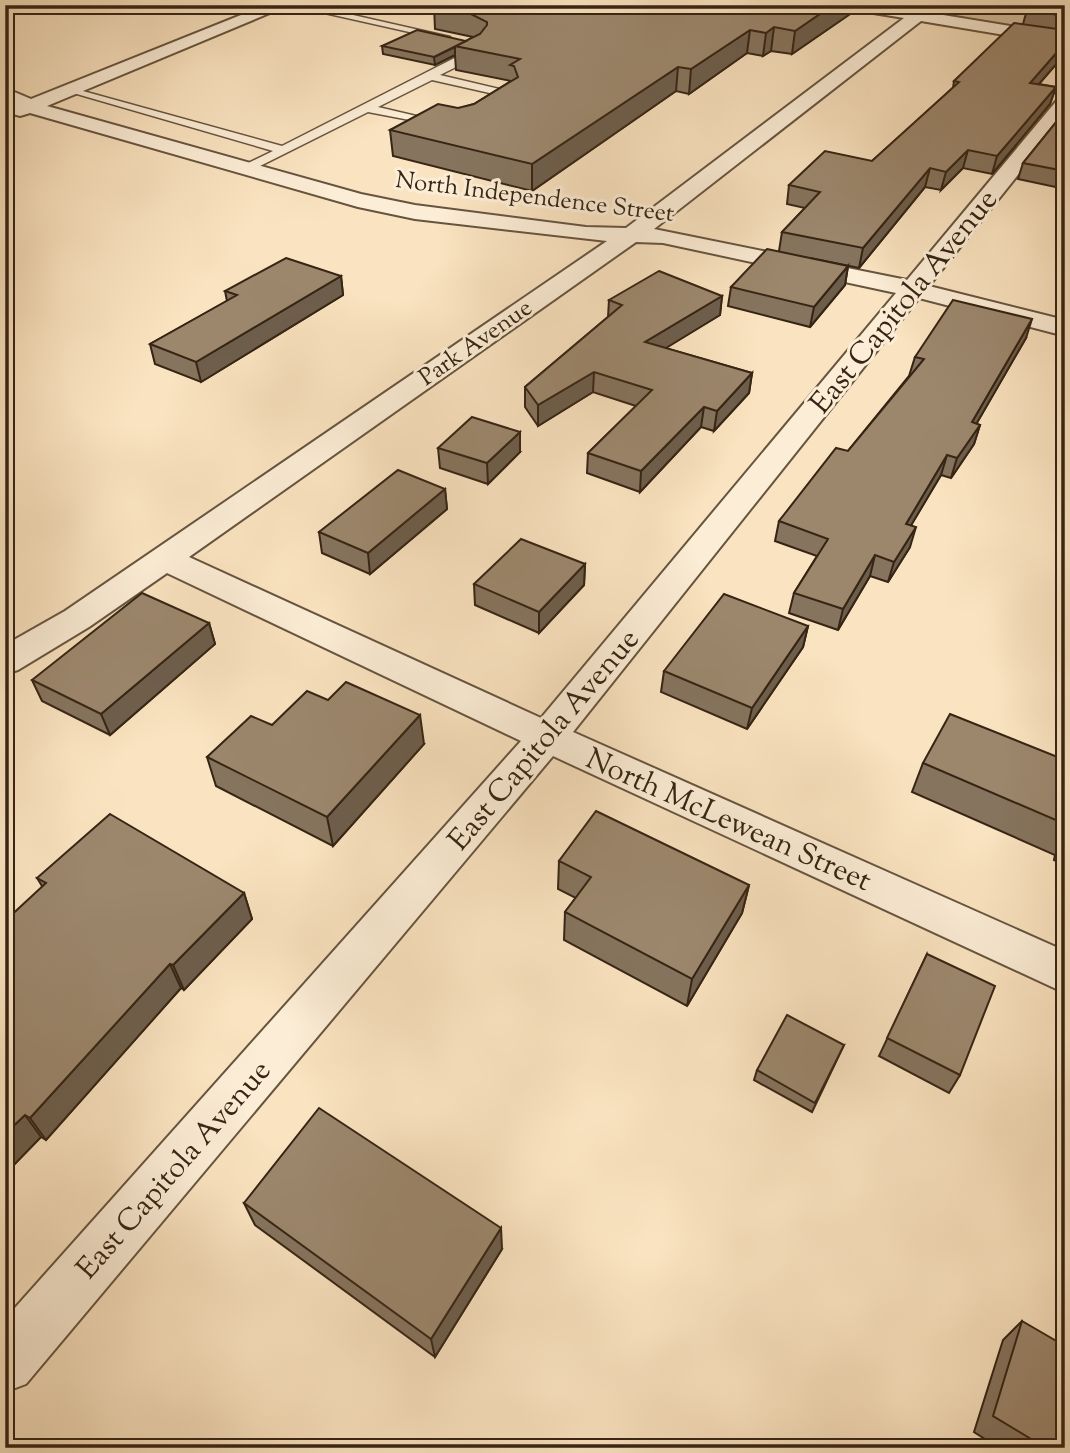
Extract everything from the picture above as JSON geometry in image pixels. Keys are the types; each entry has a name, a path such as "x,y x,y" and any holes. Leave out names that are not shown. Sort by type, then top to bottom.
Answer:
{"street":[{"path":"5,116 281,5"},
{"path":"855,5 924,10 1065,40"},
{"name":"Park Avenue","path":"5,661 77,619 630,236 924,10"},
{"name":"North Independence Street","path":"5,94 45,112 358,200 415,212 586,234 663,236 913,289 1065,328"},
{"name":"East Capitola Avenue","path":"5,1363 547,737 1065,103"},
{"name":"North McLewean Street","path":"164,558 547,737 1065,973"}],"lane":[{"path":"294,5 453,38"},
{"path":"246,169 476,53 481,47 467,41"},
{"path":"430,76 508,94 510,100 490,113"},
{"path":"68,90 283,150"},
{"path":"366,108 460,128"}],"shaded area":[{"path":"952,5 1065,5 1065,36 940,15"}],"building":[{"path":"833,5 795,31 774,27 766,33 750,30 691,69 678,67 532,164 390,130 438,104 458,108 474,104 518,77 514,66 510,65 520,59 455,46 480,34 487,22 471,14 434,6"},
{"path":"1031,5 1065,5 1065,16 1027,10"},
{"path":"1014,23 1065,30 1065,43 1030,83 1056,87 997,156 968,150 946,172 930,168 863,248 782,232 820,192 789,185 825,151 872,161 959,82 954,81"},
{"path":"417,30 466,41 434,57 382,46"},
{"path":"1065,111 1065,171 1023,163"},
{"path":"767,249 848,266 814,307 731,287"},
{"path":"286,258 341,276 196,362 150,344 237,295 225,291"},
{"path":"659,271 722,296 645,342 752,373 717,411 704,407 641,471 588,453 652,390 594,372 538,405 525,387 622,305 609,300"},
{"path":"953,300 1032,319 972,422 980,425 957,458 947,455 906,524 916,527 894,562 875,555 843,609 794,593 828,539 779,521 836,448 848,451 924,359 915,357"},
{"path":"472,417 520,432 487,463 438,448"},
{"path":"398,470 445,489 368,553 319,532"},
{"path":"521,539 585,564 539,612 474,584"},
{"path":"142,593 209,623 101,714 32,680"},
{"path":"724,594 808,626 752,708 664,671"},
{"path":"346,682 420,715 327,817 207,757 251,716 272,725 307,691 328,700"},
{"path":"950,714 1065,760 1065,824 923,763"},
{"path":"596,811 749,885 692,979 565,912 591,877 559,861"},
{"path":"110,814 244,893 173,965 170,964 30,1118 25,1115 5,1134 5,921 46,883 37,878"},
{"path":"927,954 995,986 960,1075 887,1038"},
{"path":"787,1015 844,1045 815,1103 757,1070"},
{"path":"319,1108 501,1228 431,1339 244,1203"},
{"path":"1022,1321 1065,1346 1065,1448 1046,1448 993,1416"}]}
